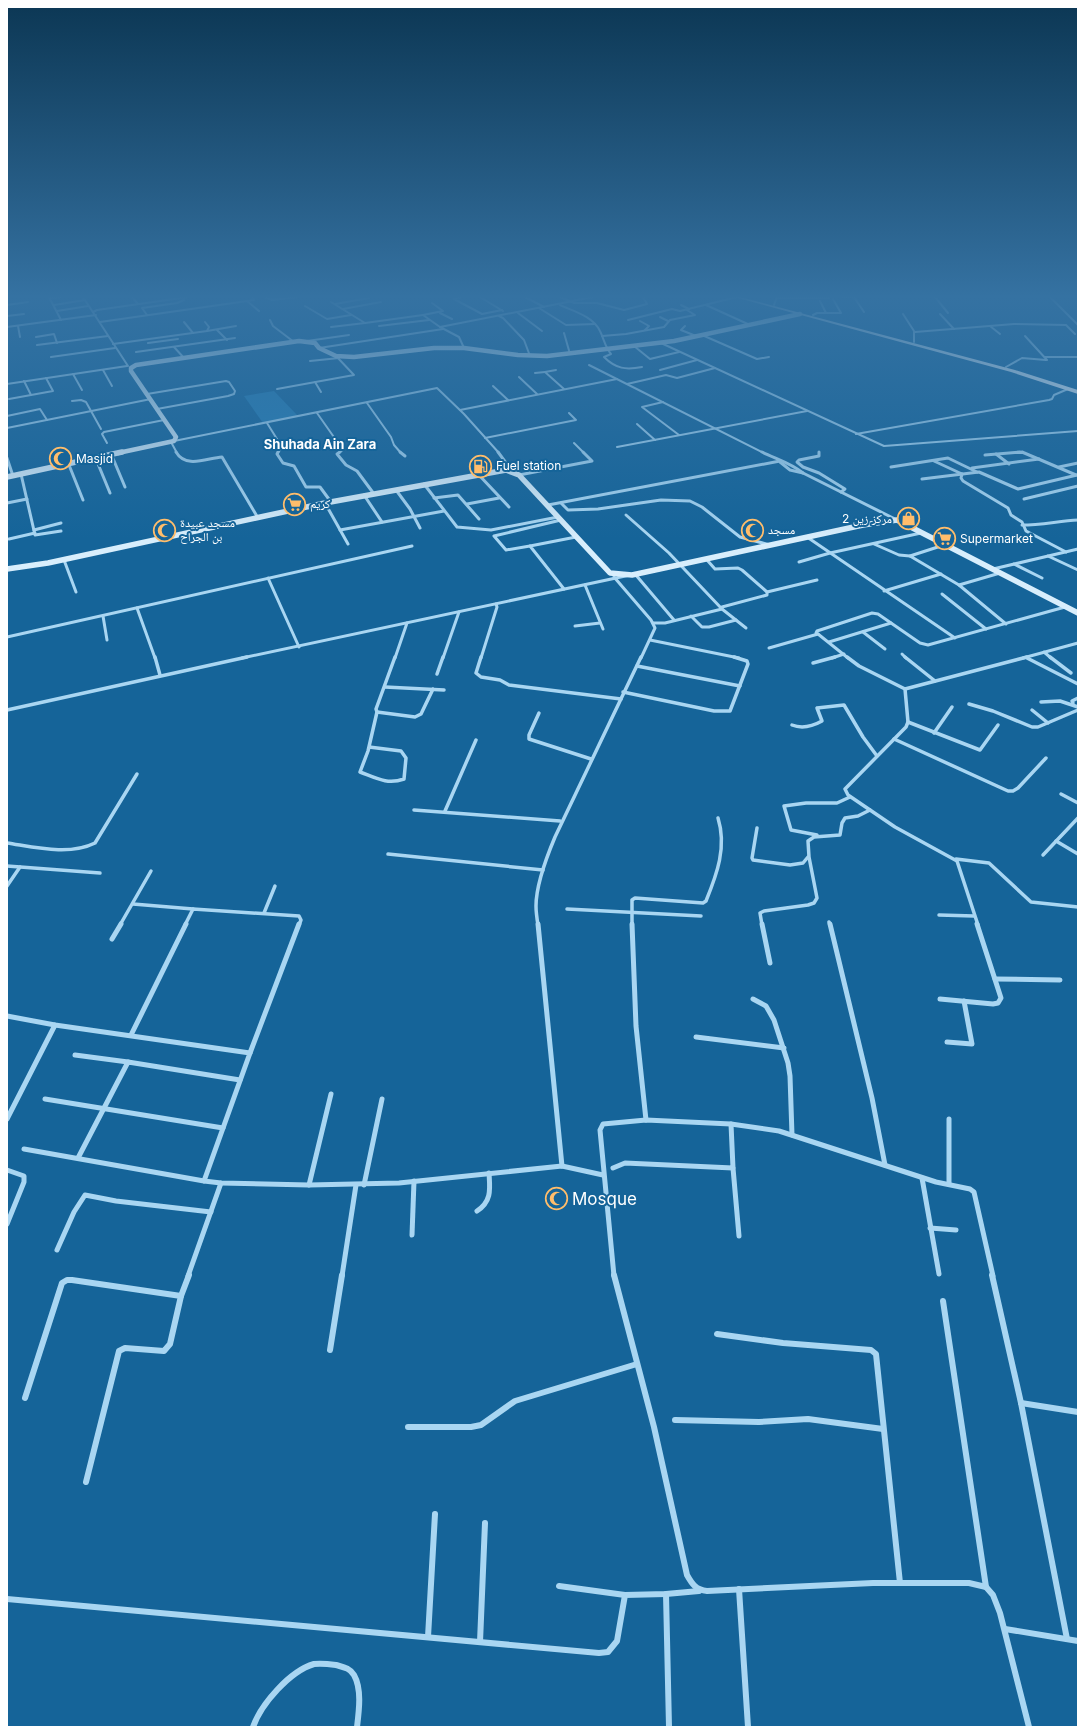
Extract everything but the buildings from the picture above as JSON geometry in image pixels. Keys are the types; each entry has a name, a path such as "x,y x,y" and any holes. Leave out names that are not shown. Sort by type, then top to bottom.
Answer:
{"main road":[{"path":"1034,378 1078,391"},
{"path":"1039,378 1078,391"}],"street":[{"path":"7,384 46,378 53,391 9,399"},
{"path":"75,378 82,390"},
{"path":"107,378 112,386"},
{"path":"136,378 176,437 173,442 178,456 182,459 194,461 222,457 258,518"},
{"path":"278,389 338,378"},
{"path":"520,378 537,394"},
{"path":"552,378 564,389"},
{"path":"627,384 653,378"},
{"path":"736,378 856,434 886,446 1078,431"},
{"path":"460,410 617,379 780,461 793,465 803,473 1078,613"},
{"path":"147,394 226,380 235,391 234,394 230,395 157,409"},
{"path":"24,381 31,395"},
{"path":"315,382 321,392"},
{"path":"493,386 508,400"},
{"path":"7,477 437,388 460,410 512,468 512,471"},
{"path":"856,434 1049,400 1052,399 1054,395 1068,389"},
{"path":"7,428 151,399"},
{"path":"72,401 84,401 101,430"},
{"path":"663,402 642,407 679,435"},
{"path":"367,403 391,436 392,442 399,452 406,456"},
{"path":"7,416 40,409 47,420"},
{"path":"617,447 808,411"},
{"path":"317,413 343,450 338,454 346,465 357,470 374,494"},
{"path":"485,438 576,420 569,413"},
{"path":"107,443 102,434 104,432 164,420"},
{"path":"267,423 282,447 277,454 283,463 294,466 308,488 320,487 331,502"},
{"path":"637,424 655,440"},
{"path":"519,475 592,461 574,443"},
{"path":"819,452 819,456 799,460 797,462 802,467 819,473 845,489 841,492"},
{"path":"985,455 1022,452 1078,476"},
{"path":"996,454 1009,464"},
{"path":"112,456 125,487"},
{"path":"7,458 13,476"},
{"path":"891,467 948,458 1018,489 1078,476"},
{"path":"96,459 110,493"},
{"path":"971,469 1039,459"},
{"path":"934,460 962,474"},
{"path":"780,461 781,464 790,470 803,473"},
{"path":"548,505 780,461"},
{"path":"1058,467 1078,463"},
{"path":"69,464 83,500"},
{"path":"7,569 30,567 64,560 364,495 503,470 512,471 519,475 616,578 653,623 655,628 560,820 543,870 536,912 562,1166"},
{"path":"922,479 978,472"},
{"path":"21,474 37,536 61,530"},
{"path":"478,474 509,508"},
{"path":"962,474 962,480 1008,508 1011,515 1022,522 1022,525 1026,531 1066,552"},
{"path":"424,484 456,527 491,530 559,519"},
{"path":"1024,498 1078,486"},
{"path":"396,490 414,516 420,528"},
{"path":"434,498 456,494 467,504 479,519"},
{"path":"364,495 382,522"},
{"path":"467,504 499,498"},
{"path":"7,504 27,499"},
{"path":"561,503 568,510 581,512 656,501 690,501 708,512 741,538 756,540 770,545"},
{"path":"325,503 348,544"},
{"path":"340,530 444,511"},
{"path":"626,515 664,548 722,608 746,628"},
{"path":"559,519 494,536 506,550 576,537"},
{"path":"7,710 160,675 299,647 633,574 707,560 878,522 897,520"},
{"path":"1022,525 1037,525 1054,521 1078,520"},
{"path":"9,539 61,524"},
{"path":"799,562 830,553 921,533"},
{"path":"807,537 955,638"},
{"path":"874,544 899,555 910,556 944,545"},
{"path":"7,637 412,546"},
{"path":"530,546 564,589"},
{"path":"992,569 1078,549"},
{"path":"910,556 959,585 1006,624"},
{"path":"1047,556 1078,570"},
{"path":"64,560 76,592"},
{"path":"707,560 715,569 738,568 742,570 767,592"},
{"path":"1014,564 1042,578"},
{"path":"610,573 633,574 674,620"},
{"path":"959,585 1000,573"},
{"path":"884,590 940,574"},
{"path":"268,578 299,647"},
{"path":"653,623 664,623 722,608 767,595 767,592 817,580"},
{"path":"585,585 603,629"},
{"path":"942,594 986,629"},
{"path":"496,604 496,612 476,674 484,678 500,679 508,685 620,699"},
{"path":"818,634 816,633 817,631 872,613 878,614 926,646 1065,606"},
{"path":"137,608 150,638 160,675"},
{"path":"437,674 459,612"},
{"path":"104,616 107,640"},
{"path":"691,616 702,627 709,627 736,620"},
{"path":"369,747 401,751 406,758 404,779 399,781 380,781 360,772 369,747 377,712 376,709 385,687 406,623"},
{"path":"575,626 600,623"},
{"path":"829,642 891,623"},
{"path":"862,632 885,649"},
{"path":"818,634 859,666 905,689 1078,643"},
{"path":"769,648 818,634"},
{"path":"624,692 724,712 730,711 748,661 741,658 650,640"},
{"path":"1044,652 1071,673"},
{"path":"813,663 844,654"},
{"path":"902,654 935,681"},
{"path":"1026,658 1078,684"},
{"path":"637,666 740,686"},
{"path":"385,687 444,690"},
{"path":"377,712 415,717 418,716 421,714 434,689"},
{"path":"905,689 908,722 906,728 846,787 846,793 895,827 956,859 990,863 1031,902 1078,907"},
{"path":"1072,703 1072,701 1078,698"},
{"path":"1042,702 1052,700 1072,703 1078,707"},
{"path":"969,704 993,711 1038,728 1078,710"},
{"path":"792,725 797,727 818,724 822,721 817,708 844,705 863,738 877,756"},
{"path":"934,733 952,707"},
{"path":"1032,710 1048,723"},
{"path":"539,713 529,735 529,739 591,759"},
{"path":"908,722 980,750 998,725"},
{"path":"894,739 1008,791 1013,791 1018,788 1046,758"},
{"path":"445,811 476,740"},
{"path":"7,843 43,848 80,849 92,846 113,816 137,774"},
{"path":"1061,794 1078,802"},
{"path":"822,836 791,830 784,806 806,803 837,803 850,797"},
{"path":"414,810 560,820"},
{"path":"770,963 760,914 765,910 797,908 814,903 817,898 809,856 808,841 810,838 840,835 842,823 845,818 858,816 870,810"},
{"path":"646,1120 636,1026 631,913 632,900 636,898 703,903 706,901 722,849 723,835 718,818"},
{"path":"1043,854 1078,818"},
{"path":"756,828 753,860 790,865 803,863 809,856"},
{"path":"1056,841 1078,854"},
{"path":"388,854 543,870"},
{"path":"940,999 993,1004 1001,1001 956,859"},
{"path":"7,866 100,873"},
{"path":"7,886 20,867"},
{"path":"112,939 151,871"},
{"path":"264,913 275,886"},
{"path":"133,904 294,915 301,918 204,1181"},
{"path":"131,1036 193,909"},
{"path":"568,909 701,916"},
{"path":"939,915 974,916"},
{"path":"829,922 870,1091 885,1165"},
{"path":"995,979 1060,980"},
{"path":"753,999 766,1006 769,1010 784,1048 790,1076 792,1135"},
{"path":"947,1042 972,1044 964,1001"},
{"path":"7,1016 55,1025 250,1053"},
{"path":"7,1119 55,1025"},
{"path":"696,1037 784,1048"},
{"path":"75,1055 240,1080"},
{"path":"78,1158 128,1062"},
{"path":"309,1185 331,1094"},
{"path":"45,1099 223,1128"},
{"path":"364,1185 382,1099"},
{"path":"949,1119 949,1184"},
{"path":"699,1591 692,1585 687,1575 654,1427 612,1266 600,1140 601,1127 607,1123 646,1120 731,1124 779,1131 922,1178 970,1189 974,1192 1021,1403 1067,1640"},
{"path":"731,1124 732,1168 739,1236"},
{"path":"24,1149 221,1183 364,1185 562,1166 603,1176"},
{"path":"613,1168 625,1163 732,1168"},
{"path":"7,1170 24,1176 24,1182 7,1224"},
{"path":"477,1210 483,1207 490,1199 489,1172"},
{"path":"922,1178 939,1274"},
{"path":"412,1236 414,1181"},
{"path":"86,1482 120,1351 124,1348 164,1351 167,1349 170,1344 181,1296 221,1183"},
{"path":"330,1350 356,1185"},
{"path":"57,1250 82,1197 85,1195 116,1201 211,1212"},
{"path":"930,1228 956,1230"},
{"path":"25,1398 60,1287 67,1280 181,1296"},
{"path":"943,1301 986,1587"},
{"path":"717,1334 874,1352 876,1354 900,1583"},
{"path":"408,1427 471,1427 481,1425 515,1401 637,1364"},
{"path":"1021,1403 1078,1412"},
{"path":"675,1420 759,1422 808,1419 883,1429"},
{"path":"428,1637 435,1514"},
{"path":"480,1642 485,1523"},
{"path":"559,1586 625,1595 857,1583 969,1583 986,1587 994,1595 1005,1629 1029,1727"},
{"path":"738,1589 748,1727"},
{"path":"666,1594 669,1727"},
{"path":"7,1599 598,1653 608,1652 617,1641 625,1595"},
{"path":"1005,1629 1078,1641"},
{"path":"253,1727 259,1712 274,1695 298,1673 311,1665 322,1663 351,1671 355,1678 359,1689 357,1727"}],"shaded area":[{"path":"274,391 298,416 263,423 244,396"}],"place":[{"name":"Masjid","path":"61,459"},
{"name":"Fuel station","path":"480,466"},
{"name":"كريم","path":"294,504"},
{"name":"مركز زين 2","path":"908,519"},
{"name":"مسجد عبيدة بن الجراح","path":"165,530"},
{"name":"مسجد","path":"752,530"},
{"name":"Supermarket","path":"944,539"},
{"name":"Mosque","path":"556,1199"}],"district":[{"name":"Shuhada Ain Zara","path":"320,444"}]}
